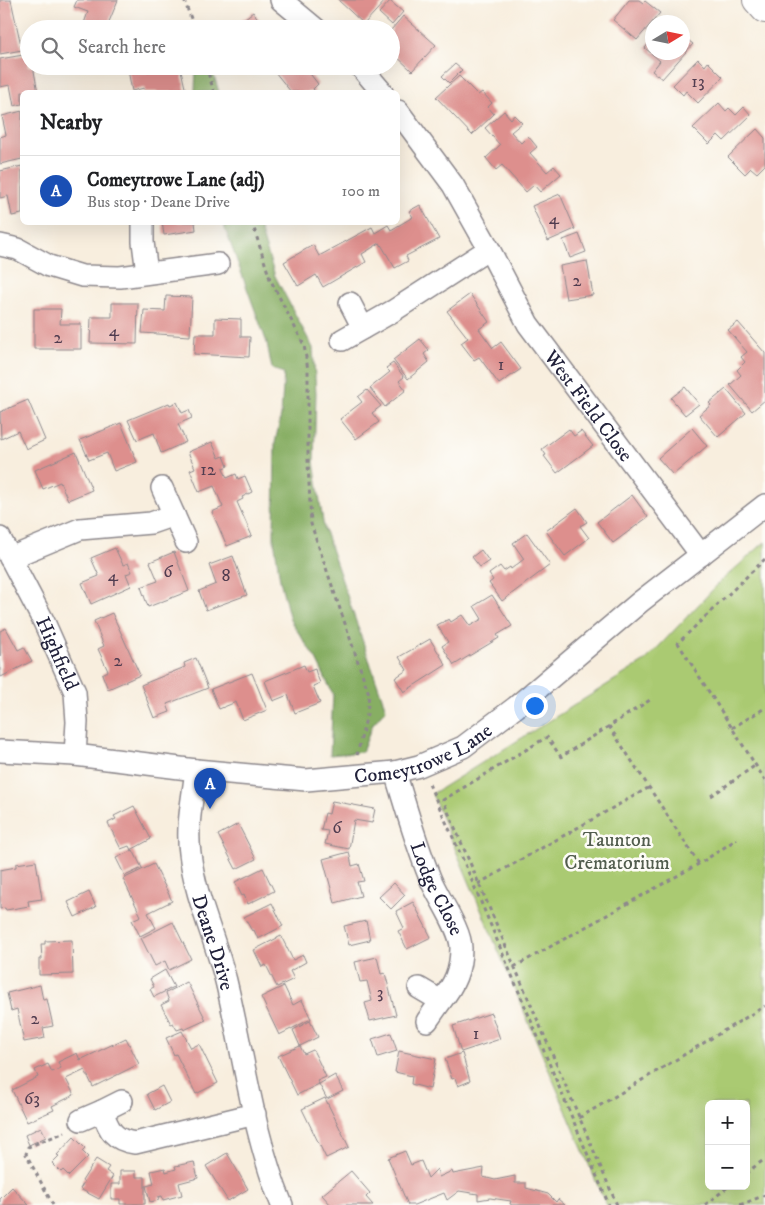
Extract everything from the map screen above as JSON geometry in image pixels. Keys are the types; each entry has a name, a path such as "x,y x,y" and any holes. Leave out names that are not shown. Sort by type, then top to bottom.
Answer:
{"main road":[{"path":"757,0 765,9"}],"street":[{"path":"281,0 305,20"},
{"path":"368,75 380,90"},
{"name":"West Field Close","path":"400,114 453,185 489,248 528,324 701,555"},
{"path":"143,225 147,273"},
{"path":"0,245 18,249 49,266 82,276 120,277 218,264"},
{"path":"342,340 393,311 489,248"},
{"path":"350,303 363,328"},
{"path":"162,488 186,542"},
{"name":"Comeytrowe Lane","path":"0,751 76,755 196,770 306,780 395,772 419,766 463,747 516,707 640,602 765,504"},
{"path":"10,558 80,529 151,523 174,515"},
{"name":"Highfield","path":"0,538 44,622 75,692 77,722 76,755"},
{"name":"Deane Drive","path":"196,770 190,825 190,853 199,895 225,978 254,1114 274,1187 282,1205"},
{"name":"Lodge Close","path":"395,772 416,840 431,880 457,929 461,947 457,977 427,1021"},
{"path":"418,988 441,1001"},
{"path":"81,1120 122,1102"},
{"path":"102,1111 110,1131 123,1141 135,1143 254,1114"}],"path":[{"path":"184,0 192,20"},
{"path":"209,75 213,90"},
{"path":"253,225 270,279 304,345 308,370 308,463 312,524 369,694 367,714 356,756 359,776"},
{"path":"765,559 678,643 765,780"},
{"path":"617,1205 443,800 547,737 561,757 650,700"},
{"path":"732,728 765,708"},
{"path":"609,726 699,864"},
{"path":"711,796 756,765"},
{"path":"419,766 434,793 609,1205"},
{"path":"478,884 648,788"},
{"path":"514,967 699,864 737,840"},
{"path":"579,1118 765,1006"},
{"path":"53,1205 26,1154 28,1147 85,1124 81,1120"},
{"path":"750,1171 765,1159"},
{"path":"704,1205 724,1190"},
{"path":"740,1205 765,1195"}],"green space":[{"path":"196,75 214,75 218,90 195,90"},
{"path":"224,225 259,225 275,276 313,348 316,393 314,462 324,528 386,709 373,724 362,752 330,755 333,694 316,659 290,620 280,580 274,539 275,443 281,415 284,373 272,369 267,343"},
{"name":"Taunton Crematorium","path":"765,542 765,1205 606,1205 432,794 645,661 721,581"}],"building":[{"path":"0,0 11,0 20,41 20,50 0,54"},
{"path":"77,0 118,0 110,20 85,20 88,12 74,7"},
{"path":"338,0 386,0 368,20 360,20"},
{"path":"629,0 639,0 643,3 645,1 660,13 658,15 645,15 645,31 637,40 613,20"},
{"path":"390,1 403,12 396,20 387,20 379,13"},
{"path":"253,12 259,20 243,20"},
{"path":"403,16 436,45 412,71 400,60 400,20"},
{"path":"20,56 20,75 35,75 38,90 20,90 20,104 14,106 10,85 0,87 0,59"},
{"path":"698,59 705,66 708,62 723,77 698,103 686,91 683,95 673,85"},
{"path":"659,60 679,60 662,79 652,71 660,61"},
{"path":"455,64 462,70 449,83 442,76"},
{"path":"129,75 182,75 186,90 144,90 144,88 132,90"},
{"path":"277,75 311,75 318,84 314,90 289,90"},
{"path":"459,76 478,95 482,92 492,103 488,107 494,114 472,135 436,97"},
{"path":"719,103 726,111 729,108 736,115 744,107 751,115 724,141 718,135 709,144 693,128"},
{"path":"504,111 511,119 514,115 522,123 511,132 521,143 528,136 537,147 530,153 547,172 554,166 561,174 540,192 534,185 526,192 502,165 496,170 486,158 500,145 485,128"},
{"path":"20,112 20,159 0,164 0,137 6,135 2,116"},
{"path":"757,129 765,138 765,165 757,173 751,168 745,174 728,157"},
{"path":"20,166 20,214 12,216 8,196 0,198 0,171"},
{"path":"560,194 575,229 548,241 532,206"},
{"path":"420,205 439,239 406,256 408,261 395,268 380,243 362,254 366,262 323,287 316,275 298,286 284,262 313,245 319,256 372,227 375,233 388,225 391,230 413,217 409,211"},
{"path":"162,225 195,225 196,230 164,235"},
{"path":"579,234 586,252 570,258 563,240"},
{"path":"587,261 593,295 566,299 560,266"},
{"path":"470,294 489,322 479,329 493,348 501,342 521,369 499,384 479,357 474,360 461,343 468,338 447,311"},
{"path":"166,296 192,297 190,336 142,333 144,310 165,311"},
{"path":"112,303 138,303 137,344 90,343 91,317 112,317"},
{"path":"34,309 61,309 60,324 81,324 81,349 34,349"},
{"path":"215,318 241,319 241,337 250,337 249,357 194,354 195,334 215,334"},
{"path":"738,322 765,353 765,400 752,411 730,385 741,375 737,370 745,362 741,357 747,352 728,330"},
{"path":"420,339 429,350 424,354 429,362 408,379 393,360"},
{"path":"393,363 404,377 399,381 406,390 385,407 370,388 390,372 386,368"},
{"path":"685,387 699,404 685,415 671,398"},
{"path":"726,389 746,413 718,437 699,415 711,405 709,403"},
{"path":"367,390 381,406 372,413 379,422 356,439 340,419 362,402 358,397"},
{"path":"28,400 45,440 26,449 18,431 1,439 0,412"},
{"path":"177,402 182,413 189,410 192,418 178,424 186,442 161,453 154,433 137,440 128,420 169,403 170,405"},
{"path":"121,423 137,462 114,471 107,453 89,460 80,440"},
{"path":"692,428 707,446 673,475 658,458"},
{"path":"569,429 574,436 581,431 593,446 557,473 544,456 546,455 542,449"},
{"path":"212,442 219,458 224,456 228,466 223,468 227,478 236,474 238,479 245,476 252,492 237,502 252,536 227,546 212,512 223,507 214,486 199,492 190,470 195,468 188,452"},
{"path":"76,452 92,490 68,500 60,482 43,489 35,470"},
{"path":"632,495 648,517 613,543 597,522"},
{"path":"577,508 587,522 580,526 589,538 565,556 546,531"},
{"path":"527,533 550,565 502,601 489,583 493,580 489,574 500,566 504,571 510,567 511,569 524,559 513,543"},
{"path":"115,548 123,565 128,563 132,572 126,574 131,586 91,604 82,583 99,576 91,558"},
{"path":"481,550 489,561 480,567 472,557"},
{"path":"174,552 189,591 148,607 141,587 158,581 150,562"},
{"path":"233,556 247,595 206,610 199,591 216,584 209,565"},
{"path":"492,595 512,626 497,635 499,638 454,665 442,646 448,642 437,625 449,619 451,622 462,615 470,626 482,619 474,606"},
{"path":"112,613 140,675 108,689 102,674 108,671 98,649 104,646 94,621"},
{"path":"6,628 18,650 24,647 32,661 1,677 0,631"},
{"path":"430,639 446,665 404,692 395,678 407,670 399,657"},
{"path":"196,658 208,688 167,704 170,712 154,718 141,685 185,667 184,663"},
{"path":"304,665 307,672 315,669 320,683 313,686 320,703 295,713 288,695 273,701 265,681"},
{"path":"252,673 267,710 243,720 236,702 219,709 211,689"},
{"path":"332,801 375,809 372,823 354,820 349,849 325,844 328,831 321,830 325,813 329,814"},
{"path":"134,806 151,839 131,850 129,846 121,849 108,823 116,819 114,816"},
{"path":"238,824 256,859 236,869 218,835"},
{"path":"133,850 142,868 125,876 116,858"},
{"path":"349,852 352,866 359,864 364,881 357,882 361,896 335,903 323,859"},
{"path":"36,861 42,899 28,901 29,906 6,910 5,908 0,909 0,870 16,867 16,864"},
{"path":"154,864 172,901 148,913 156,928 140,936 132,920 141,916 123,879"},
{"path":"263,868 274,891 248,904 235,882"},
{"path":"394,883 405,895 391,909 379,897"},
{"path":"89,892 96,907 75,917 68,902"},
{"path":"413,902 431,937 407,949 398,931 404,928 396,911"},
{"path":"272,903 283,926 258,939 244,917"},
{"path":"366,921 370,940 349,945 344,926"},
{"path":"173,922 191,959 169,970 165,961 155,966 141,938"},
{"path":"281,936 293,960 303,955 306,962 290,971 294,979 277,987 266,965 262,967 254,950"},
{"path":"72,940 73,974 39,975 39,959 42,959 41,944 45,944 45,941"},
{"path":"377,957 381,974 385,973 396,1015 370,1021 365,1003 372,1001 367,981 360,982 355,962"},
{"path":"165,970 174,987 154,997 150,989 154,987 150,979"},
{"path":"187,982 206,1020 184,1030 183,1028 177,1030 173,1023 171,1024 161,1005 169,1001 166,993"},
{"path":"40,985 43,1000 47,999 53,1026 43,1028 45,1038 24,1042 17,1009 11,1011 7,993"},
{"path":"284,986 293,1005 302,1000 311,1019 279,1035 261,997"},
{"path":"491,1013 500,1039 461,1052 453,1026"},
{"path":"310,1021 318,1037 300,1046 293,1030"},
{"path":"182,1031 191,1048 199,1044 218,1083 196,1094 166,1038"},
{"path":"391,1033 397,1051 378,1057 372,1039"},
{"path":"126,1038 139,1064 93,1087 85,1070 66,1079 74,1095 52,1106 54,1110 27,1122 12,1090 38,1077 35,1070 48,1064 52,1072 61,1068 58,1062 77,1053 80,1060"},
{"path":"300,1046 304,1054 313,1050 326,1077 317,1081 319,1084 297,1095 278,1056"},
{"path":"399,1051 436,1059 430,1089 411,1084 412,1076 395,1072"},
{"path":"462,1053 470,1081 458,1086 455,1078 452,1079 445,1059"},
{"path":"335,1075 343,1091 327,1099 319,1084"},
{"path":"162,1086 170,1102 155,1110 147,1094"},
{"path":"325,1098 349,1147 326,1158 302,1109"},
{"path":"41,1127 46,1137 29,1145 25,1135"},
{"path":"74,1137 85,1148 82,1151 88,1157 69,1176 63,1170 61,1172 52,1163"},
{"path":"405,1151 411,1165 421,1161 428,1178 437,1169 439,1177 452,1171 453,1174 484,1168 483,1177 495,1180 515,1176 515,1183 526,1183 526,1188 548,1194 556,1202 558,1199 565,1205 512,1205 510,1204 511,1201 490,1198 478,1200 478,1194 459,1191 447,1200 444,1193 414,1205 408,1205 388,1158"},
{"path":"227,1153 248,1189 228,1201 206,1166"},
{"path":"96,1159 109,1167 106,1171 113,1176 99,1199 80,1189 84,1182 82,1181"},
{"path":"194,1162 198,1178 179,1183 182,1195 163,1200 162,1196 158,1197 159,1200 150,1202 146,1186 154,1184 151,1171 165,1168 166,1172 176,1169 175,1166"},
{"path":"120,1171 136,1171 136,1177 145,1177 145,1204 120,1204 120,1199 111,1199 111,1184 120,1184"},
{"path":"351,1171 370,1193 366,1197 373,1205 331,1205 322,1195"},
{"path":"12,1187 29,1205 0,1205 0,1199"}],"place":[{"name":"Comeytrowe Lane (adj)","path":"210,809"}]}
